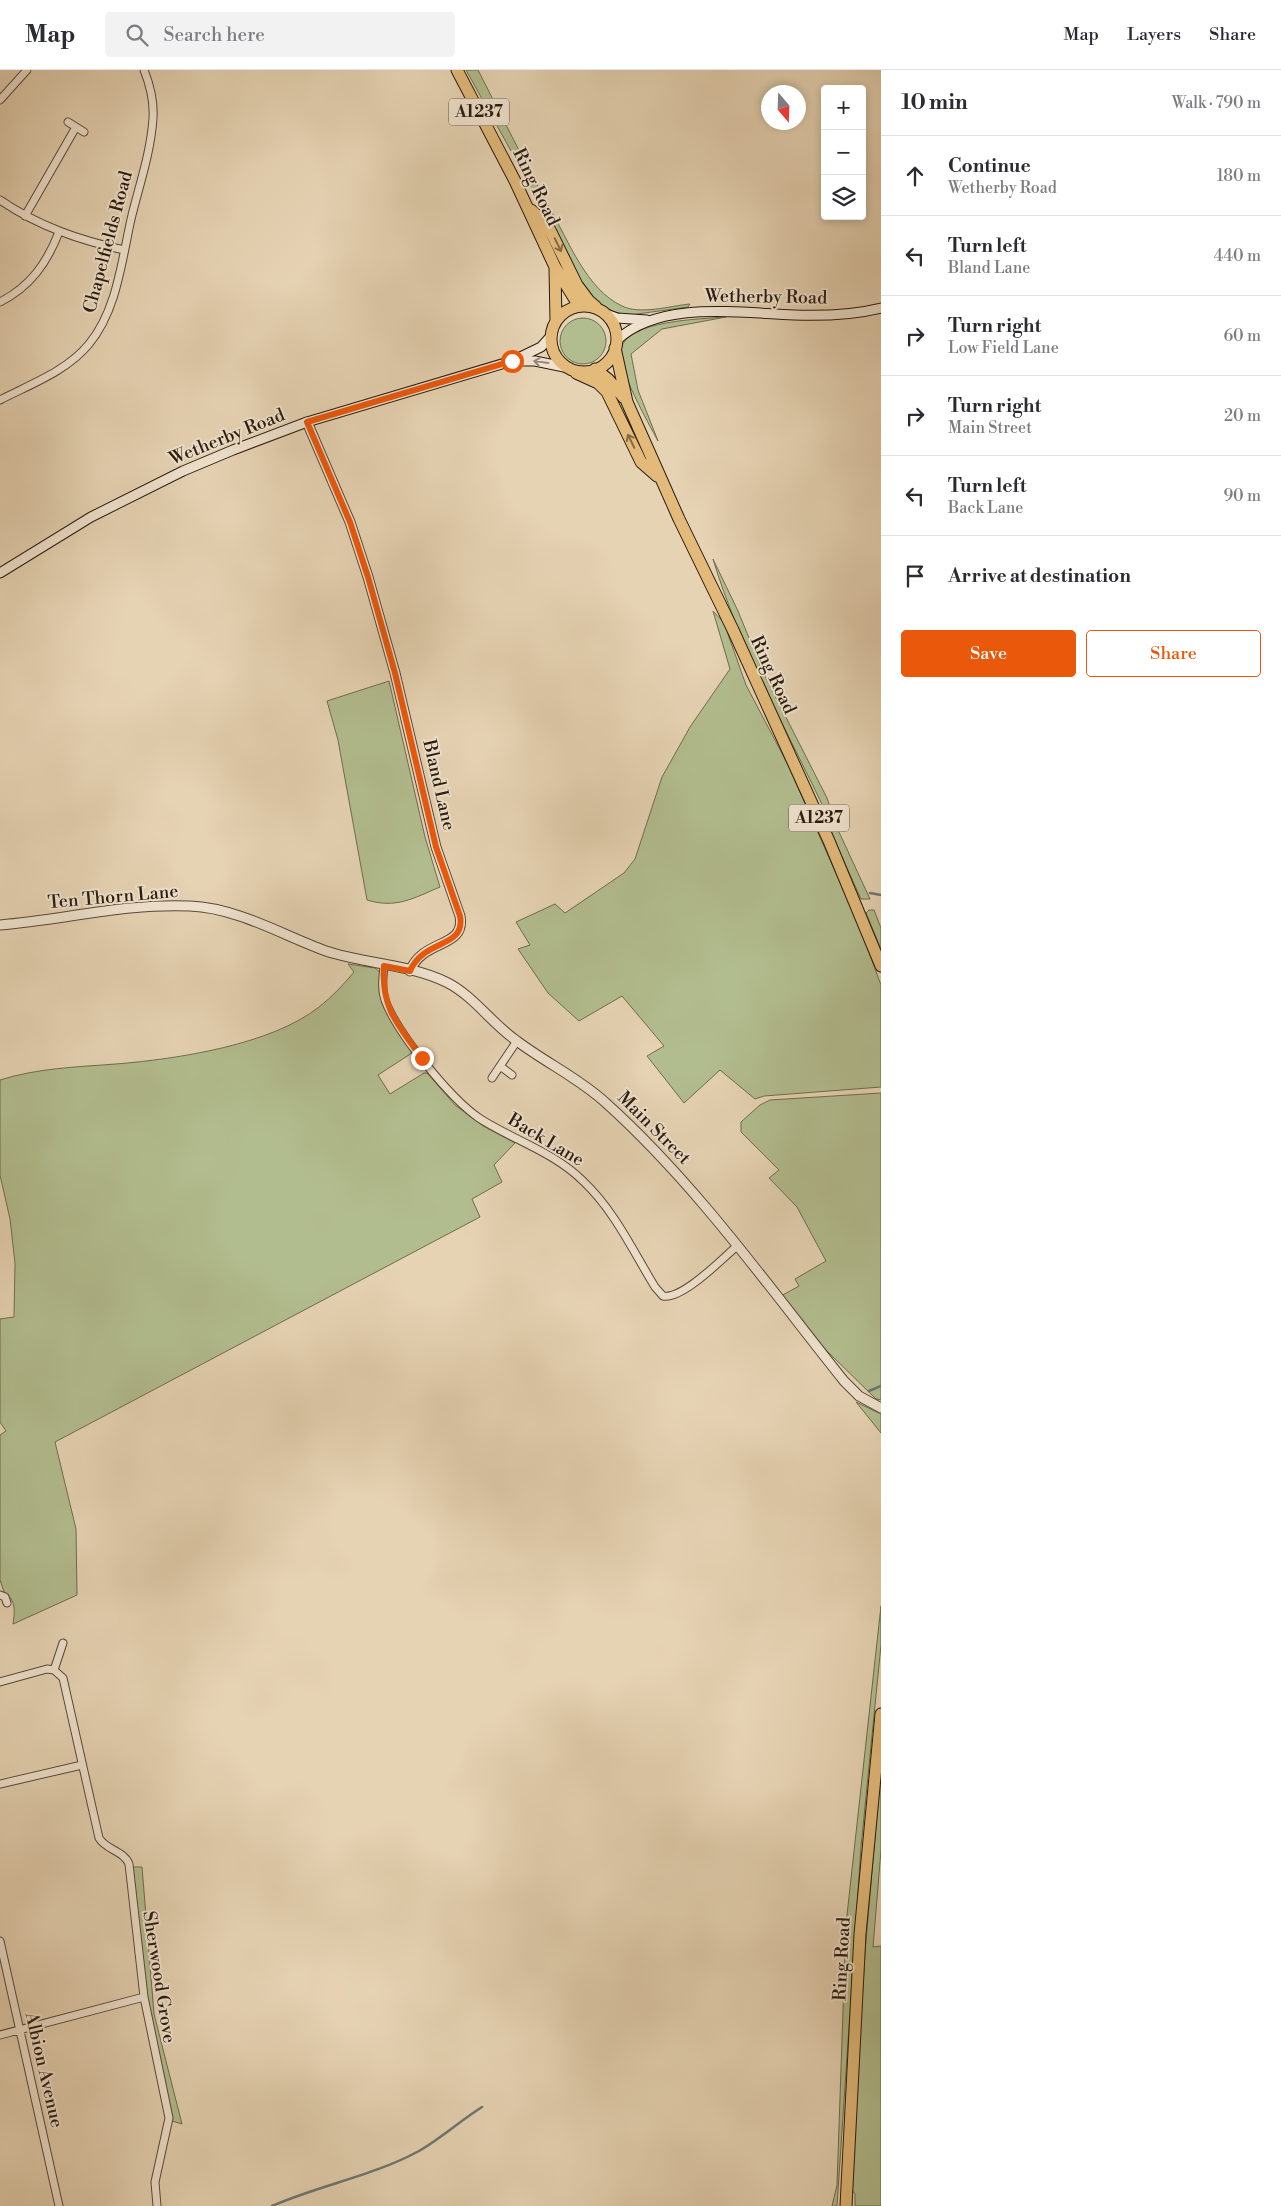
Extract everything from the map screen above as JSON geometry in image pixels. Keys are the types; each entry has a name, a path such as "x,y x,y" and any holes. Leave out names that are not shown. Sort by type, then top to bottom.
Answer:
{"highway":[{"name":"Ring Road","path":"457,70 528,208 555,268 579,306"},
{"path":"528,208 548,224 582,292 589,301 608,315 614,326 616,344 607,361 595,370 586,371 564,367"},
{"name":"Ring Road","path":"555,268 556,320"},
{"path":"608,315 594,307 579,306 570,309 556,320 551,336 555,354 564,367 589,378 607,392 641,462 661,478"},
{"name":"Ring Road","path":"616,344 627,402 789,752 881,966"},
{"name":"Ring Road","path":"595,370 608,378 627,402"},
{"name":"Ring Road","path":"846,2206 860,1934 881,1714"}],"street":[{"path":"0,100 27,70"},
{"name":"Chapelfields Road","path":"0,400 66,365 90,343 109,308 150,140 153,117 151,93 144,70"},
{"path":"68,122 84,132"},
{"path":"25,216 76,127"},
{"path":"0,200 25,216 59,232 124,250"},
{"path":"0,302 20,290 38,273 52,249 59,232"},
{"name":"Wetherby Road","path":"616,344 630,329 650,320 683,313 718,312 804,315 839,314 881,308"},
{"name":"Wetherby Road","path":"608,315 650,320"},
{"name":"Wetherby Road","path":"0,574 91,517 146,489 233,450 307,422 512,361 541,347 551,336"},
{"name":"Wetherby Road","path":"512,361 535,361 564,367"},
{"name":"Bland Lane","path":"307,422 350,522 368,577 398,683 436,847 460,916 461,927 452,939 420,954 410,971"},
{"name":"Ten Thorn Lane","path":"0,925 131,908 196,906 243,917 342,956"},
{"name":"Main Street","path":"342,956 437,978 456,988 517,1042 576,1078 606,1103 680,1176 844,1380 859,1396 881,1408"},
{"name":"Back Lane","path":"384,966 383,991 388,1006 417,1052 448,1091 457,1101 481,1119 557,1161 583,1180 608,1209 655,1287 663,1296 670,1296 687,1288 737,1246"},
{"path":"492,1078 517,1042"},
{"path":"500,1066 512,1075"},
{"path":"0,1595 5,1597 7,1602"},
{"path":"0,1682 47,1669 54,1670 63,1643"},
{"name":"Sherwood Grove","path":"54,1670 63,1678 99,1838 104,1845 124,1857 129,1864 144,1997 169,2118 155,2182 157,2206"},
{"path":"0,1784 82,1765"},
{"name":"Albion Avenue","path":"0,1940 59,2206"},
{"path":"0,2035 144,1997"}],"green space":[{"path":"466,70 478,70 572,249 588,276 598,288 609,298 629,309 646,310 690,304 688,307 630,315 614,312 596,301 580,285 530,185"},
{"path":"726,317 662,329 631,354 638,390 658,441 628,382 621,358 621,349 626,339 637,332 667,323"},
{"path":"578,318 588,318 602,328 606,341 602,354 596,360 588,364 578,364 564,354 560,346 560,336 570,322"},
{"path":"713,559 738,611 762,670 827,798 839,832 870,899 861,899 833,837 827,815 736,624"},
{"path":"713,611 724,623 746,685 787,763 858,923 881,985 881,1087 764,1096 755,1099 720,1070 684,1103 647,1056 664,1046 622,996 579,1021 548,993 518,949 530,945 516,922 555,904 565,913 624,873 635,859 662,777 690,727 730,669"},
{"path":"389,681 425,837 440,887 396,903 367,900 338,740 327,701"},
{"path":"869,910 874,910 881,928 881,949 866,913"},
{"path":"348,964 375,968 380,972 382,1004 412,1053 378,1075 390,1094 427,1073 455,1105 483,1126 515,1143 494,1165 502,1182 472,1199 480,1217 55,1442 76,1529 77,1595 13,1624 13,1602 4,1592 0,1580 0,1435 6,1431 0,1422 0,1319 14,1317 15,1263 10,1219 0,1175 0,1080 43,1070 140,1062 194,1054 250,1040 299,1020 319,1007 354,972"},
{"path":"881,1093 881,1400 876,1399 825,1349 781,1296 799,1286 795,1279 826,1261 797,1207 769,1178 779,1170 741,1132 741,1122 760,1105 770,1100"},
{"path":"856,1402 881,1414 881,1433"},
{"path":"881,1606 881,1645 861,1847 837,2206 832,2206 837,2185 846,1924"},
{"path":"881,1767 881,1850 873,1947 881,1946 881,2206 855,2206 855,2194 851,2189 865,1953"},
{"path":"133,1867 142,1867 154,2014 182,2124 172,2121 146,1991"}],"waterway":[{"path":"870,893 881,895"},
{"path":"869,1391 881,1386"},
{"path":"272,2206 401,2160 427,2146 482,2107"}],"route":[{"path":"422,1058 395,1019 385,999 383,991 384,966 410,971 420,954 433,946 452,939 458,934 461,927 460,916 441,866 412,739 368,577 350,522 332,476 307,422 512,361"}]}
